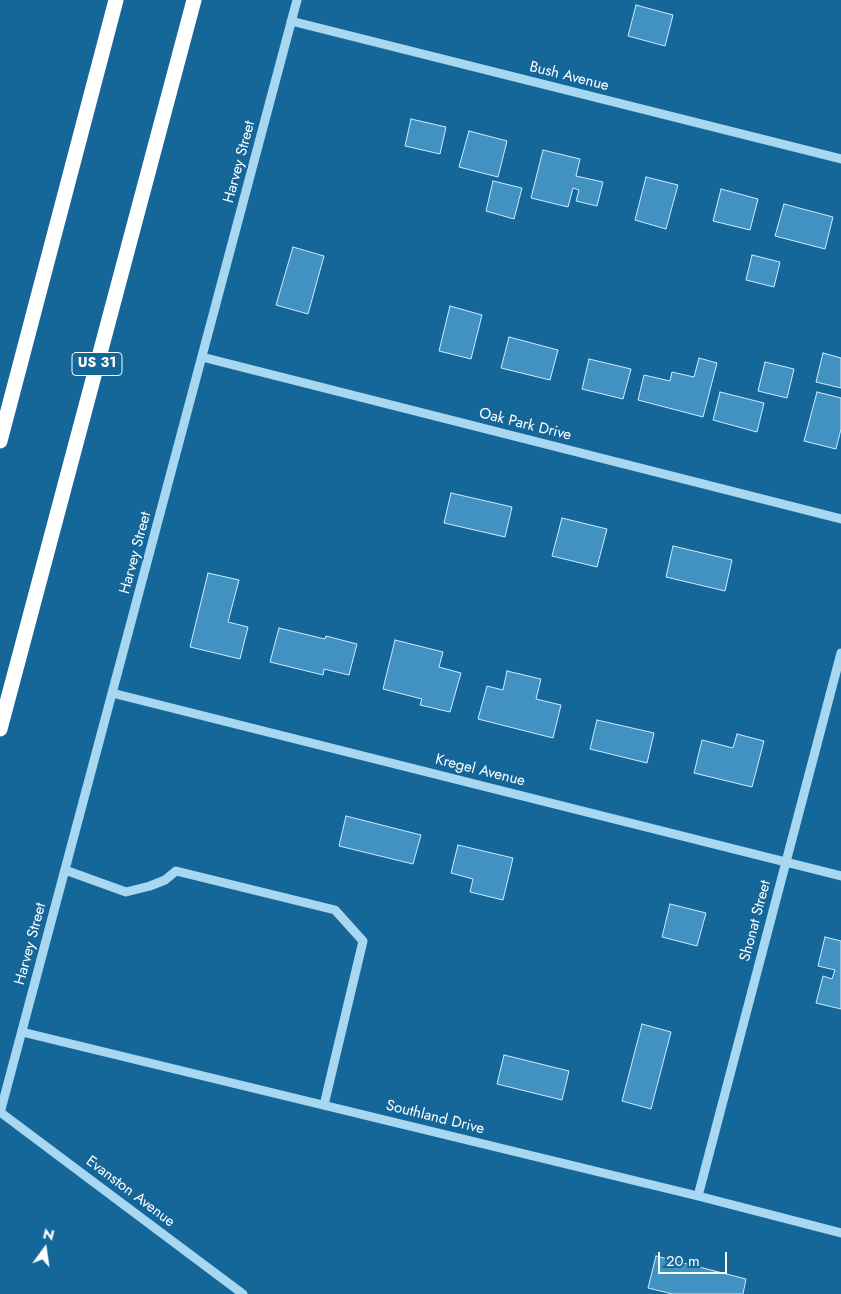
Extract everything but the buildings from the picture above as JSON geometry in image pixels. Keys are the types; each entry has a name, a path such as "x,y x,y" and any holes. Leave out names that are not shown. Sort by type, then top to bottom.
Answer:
{"highway":[{"path":"0,441 116,0"},
{"name":"US 31","path":"0,729 194,0"}],"street":[{"name":"Harvey Street","path":"0,1112 297,0"},
{"name":"Bush Avenue","path":"291,21 841,159"},
{"name":"Oak Park Drive","path":"202,357 841,519"},
{"name":"Shonat Street","path":"698,1196 841,653"},
{"name":"Kregel Avenue","path":"112,693 841,876"},
{"path":"65,870 126,892 165,880 176,871 335,910 363,941 324,1105"},
{"name":"Southland Drive","path":"22,1032 698,1196 841,1233"},
{"name":"Evanston Avenue","path":"0,1112 243,1294"}]}
